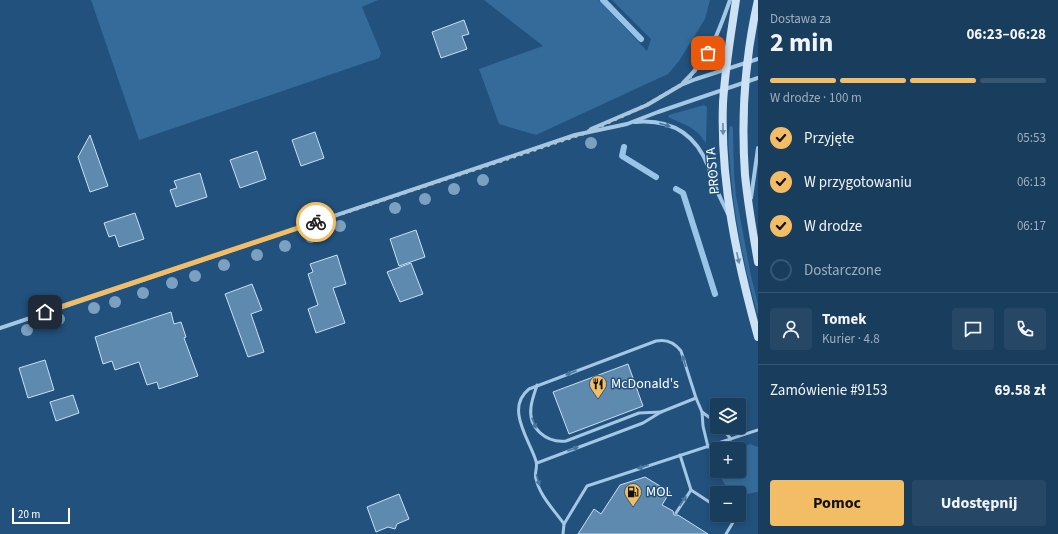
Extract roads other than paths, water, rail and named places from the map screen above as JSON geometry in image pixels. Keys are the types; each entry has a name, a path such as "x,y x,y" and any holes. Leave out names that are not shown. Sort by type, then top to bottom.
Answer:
{"main road":[{"name":"PROSTA","path":"736,0 724,90 724,162 730,219 746,294 758,337"},
{"path":"758,0 747,62 744,137 745,176 758,262"}],"street":[{"path":"681,85 700,65 708,53 718,35 730,0"},
{"path":"0,328 582,134 647,105 681,85 758,59"},
{"path":"627,124 758,78"},
{"path":"582,134 641,122 659,122 687,134 705,158 713,181 730,219"},
{"path":"749,209 758,148"}],"lane":[{"path":"564,524 544,496 535,478 537,463 519,417 519,404 525,392 537,385 661,340 674,344 681,351 702,412 704,435 708,447"},
{"path":"537,385 530,407 532,420 538,432 554,441 566,441 639,413 661,412"},
{"path":"537,463 643,423 661,412 696,398"},
{"path":"702,412 710,418"},
{"path":"563,534 564,524 587,486 758,430"},
{"path":"727,434 731,439"},
{"path":"680,455 691,490 710,502"},
{"path":"676,513 691,490"},
{"path":"726,534 733,522"}],"waterway":[{"path":"603,0 641,39"},
{"path":"624,147 622,156 656,177"},
{"path":"676,189 683,193 715,294"}],"place":[{"name":"McDonald's","path":"598,399"},
{"name":"MOL","path":"633,507"}]}
